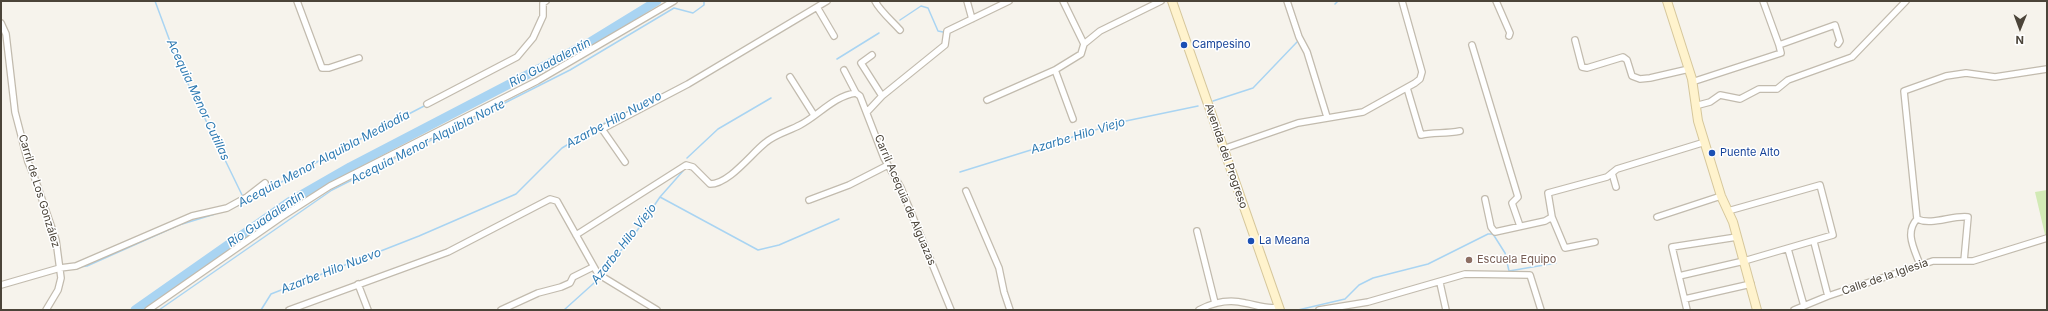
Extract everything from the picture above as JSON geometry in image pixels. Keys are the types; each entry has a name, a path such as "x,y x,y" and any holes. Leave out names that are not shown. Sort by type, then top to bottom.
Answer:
{"main road":[{"name":"Avenida del Progreso","path":"1172,1 1280,308"},
{"path":"1668,1 1689,69 1695,106 1705,142 1721,196 1737,237 1757,310"}],"street":[{"path":"298,1 322,68 329,68 359,58"},
{"path":"427,104 517,57 533,38 543,16 543,2 546,1"},
{"path":"148,310 280,218 330,186 537,81 674,1"},
{"path":"625,162 602,128 688,84 826,1"},
{"path":"875,1 879,9 886,14 900,30"},
{"path":"967,1 972,19"},
{"path":"867,112 882,96 945,45 947,31 1009,1"},
{"path":"1063,1 1084,44"},
{"path":"987,100 1055,70 1081,54 1084,44 1100,31 1161,1"},
{"path":"1287,1 1298,37 1307,52 1327,118"},
{"path":"1223,149 1298,123 1363,112 1420,79 1422,72 1402,1"},
{"path":"1496,1 1510,34 1509,36"},
{"path":"1692,82 1781,53 1763,1"},
{"path":"1695,106 1710,102 1720,95 1740,99 1759,89 1777,89 1788,80 1852,57 1906,1"},
{"path":"817,7 834,36"},
{"name":"Carril de Los González","path":"1,23 6,34 10,80 17,119 28,162 56,240 61,278 58,290 46,310"},
{"path":"1779,45 1835,25 1840,41 1838,44"},
{"path":"1574,40 1582,67 1587,68 1623,57 1627,60 1632,76 1640,79 1689,69"},
{"path":"1472,45 1518,197 1512,203 1520,226"},
{"path":"872,55 861,63 882,96"},
{"path":"1917,219 1904,91 1946,76 1966,73 1995,76 2047,68"},
{"name":"Carril Acequia de Alguazas","path":"844,70 856,93 860,96 888,165 902,188 951,310"},
{"path":"1055,70 1073,119"},
{"path":"790,77 814,114"},
{"path":"1406,88 1421,135 1436,132 1441,135 1460,131"},
{"path":"576,235 686,165 693,167 710,184 716,184 736,171 766,142 802,124 814,114 842,98 856,93"},
{"path":"1595,242 1565,248 1552,217 1548,193 1606,176 1617,169 1705,142"},
{"path":"809,200 849,184 888,165"},
{"path":"1612,173 1616,187"},
{"path":"1,285 60,268 76,266 192,216 227,208 247,198 265,183"},
{"path":"1679,276 1744,261 1814,242 1833,235 1820,185 1728,211"},
{"path":"966,191 999,268 1004,292 1010,310"},
{"path":"1657,217 1721,196"},
{"path":"289,310 448,252 550,199 557,202 598,274 657,310"},
{"path":"1485,200 1491,228 1495,232 1552,217"},
{"path":"1917,219 1924,222 1960,216 1968,217 1964,261"},
{"path":"1917,219 1911,225 1909,232 1920,265"},
{"path":"1197,230 1215,303"},
{"path":"1687,310 1672,247 1737,237"},
{"name":"Calle de la Iglesia","path":"1794,310 1828,296 1933,261 1973,261 2047,240"},
{"path":"1814,242 1828,296"},
{"path":"1788,249 1804,306"},
{"path":"501,310 538,293 562,287 570,283 573,277 593,267"},
{"path":"1319,310 1368,302 1440,283 1465,274 1530,275 1541,310"},
{"path":"1440,283 1446,310"},
{"path":"358,284 368,310"},
{"path":"1685,299 1750,284"},
{"path":"1203,309 1215,303 1243,302 1270,309 1280,308"}],"green space":[{"path":"2047,190 2047,238 2046,239 2035,192"}],"waterway":[{"name":"Acequia Menor Cutillas","path":"155,1 178,63 243,197"},
{"name":"Río Guadalentín","path":"135,310 289,202 350,167 590,42 657,1"},
{"name":"Acequia Menor Alquibla Norte","path":"159,310 332,190 570,70 674,8 693,13 704,5 704,1"},
{"name":"Azarbe Hilo Nuevo","path":"812,7 821,1"},
{"name":"Azarbe Hilo Viejo","path":"1335,4 1338,1"},
{"path":"900,20 921,6 928,8 938,31 943,32"},
{"path":"837,59 879,33"},
{"name":"Azarbe Hilo Viejo","path":"1213,101 1253,88 1297,42"},
{"name":"Azarbe Hilo Nuevo","path":"261,310 271,294 419,236 516,194 562,148 597,127 669,91"},
{"path":"687,158 718,129 771,98"},
{"name":"Acequia Menor Alquibla Mediodía","path":"232,208 246,202 324,158 426,105"},
{"name":"Azarbe Hilo Viejo","path":"960,172 1121,122 1198,106"},
{"name":"Azarbe Hilo Viejo","path":"601,273 632,238 660,197 683,171"},
{"name":"Azarbe Hilo Viejo","path":"660,197 758,250 779,245 839,219"},
{"name":"Acequia Menor Alquibla Mediodía","path":"79,267 87,266 179,225 215,214"},
{"path":"1298,310 1345,299 1359,285 1373,278 1428,264 1488,234 1493,234 1505,253 1509,271 1556,263"},
{"name":"Azarbe Hilo Viejo","path":"564,310 594,283 598,277"}],"place":[{"name":"Campesino","path":"1184,45"},
{"name":"Puente Alto","path":"1712,153"},
{"name":"La Meana","path":"1251,241"},
{"name":"Escuela Equipo","path":"1469,260"}]}
